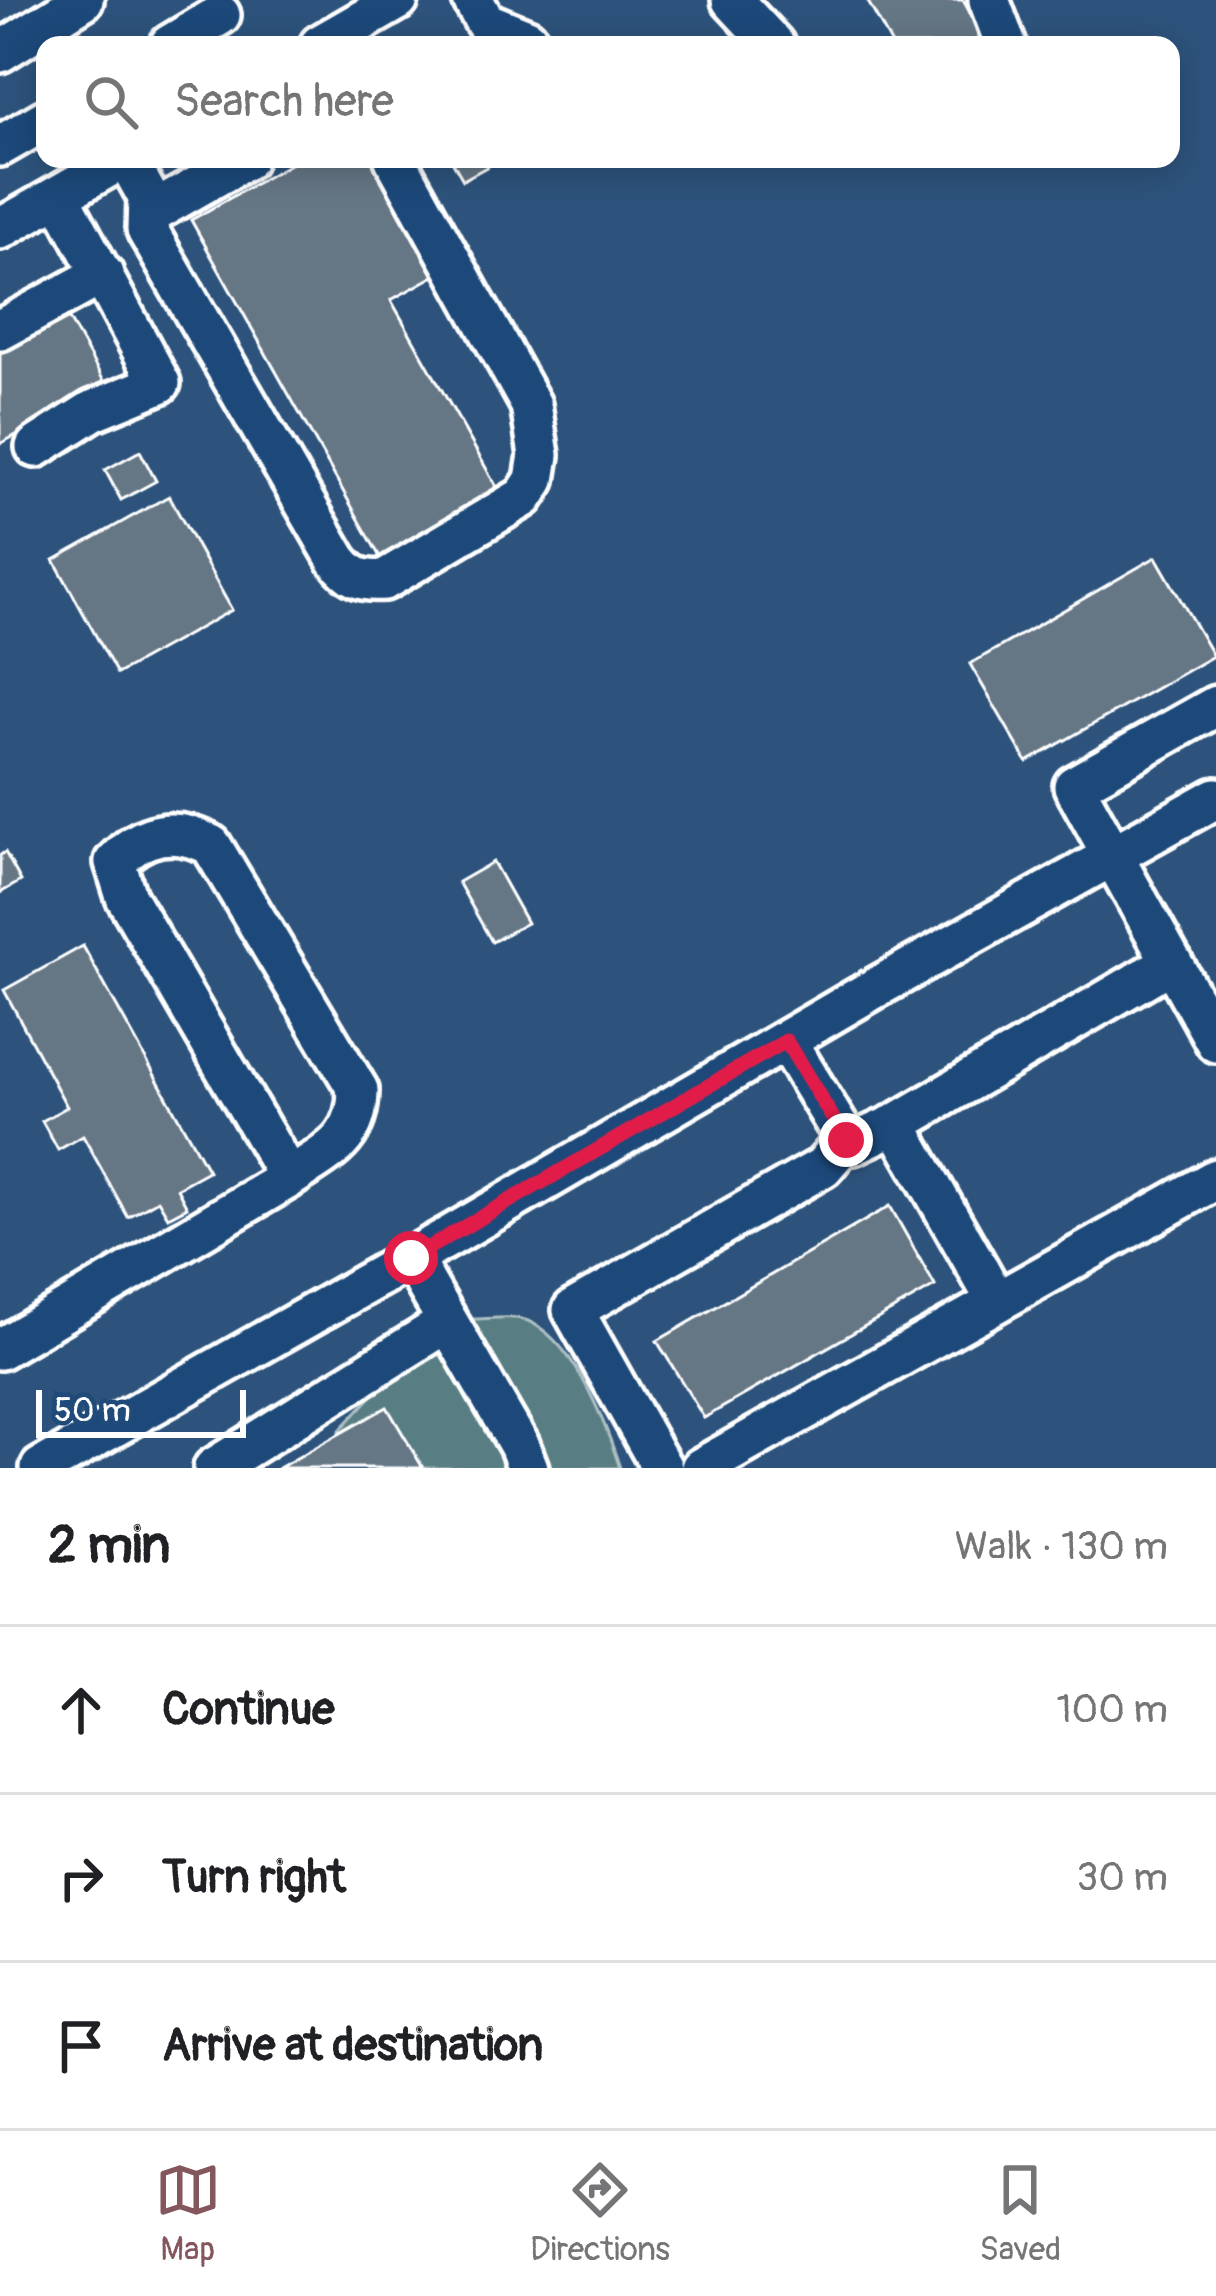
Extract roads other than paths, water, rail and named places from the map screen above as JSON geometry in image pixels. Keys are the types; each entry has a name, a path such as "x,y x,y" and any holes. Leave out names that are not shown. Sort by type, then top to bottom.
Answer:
{"street":[{"path":"0,52 83,0"},
{"path":"347,36 398,0"},
{"path":"473,0 485,22 520,36"},
{"path":"732,0 766,36"},
{"path":"989,0 1003,36"},
{"path":"189,36 223,20"},
{"path":"0,146 36,125"},
{"path":"0,230 108,168"},
{"path":"130,168 148,196 147,230 337,560 347,574 365,581 383,580 524,497 535,479 538,455 531,405 399,168"},
{"path":"148,215 230,168"},
{"path":"36,447 92,411 160,383 59,195"},
{"path":"0,330 103,274"},
{"path":"1216,706 1074,786 1216,1042"},
{"path":"50,1466 1216,798"},
{"path":"0,1349 289,1178 335,1147 358,1117 358,1090 212,845 193,836 161,832 131,846 115,862 126,898 289,1178"},
{"path":"786,1041 846,1140 853,1144 896,1124 1172,962"},
{"path":"896,1124 997,1302"},
{"path":"662,1468 573,1310 823,1167 846,1140"},
{"path":"701,1468 1216,1179"},
{"path":"411,1258 528,1468"},
{"path":"214,1468 448,1322"}]}
